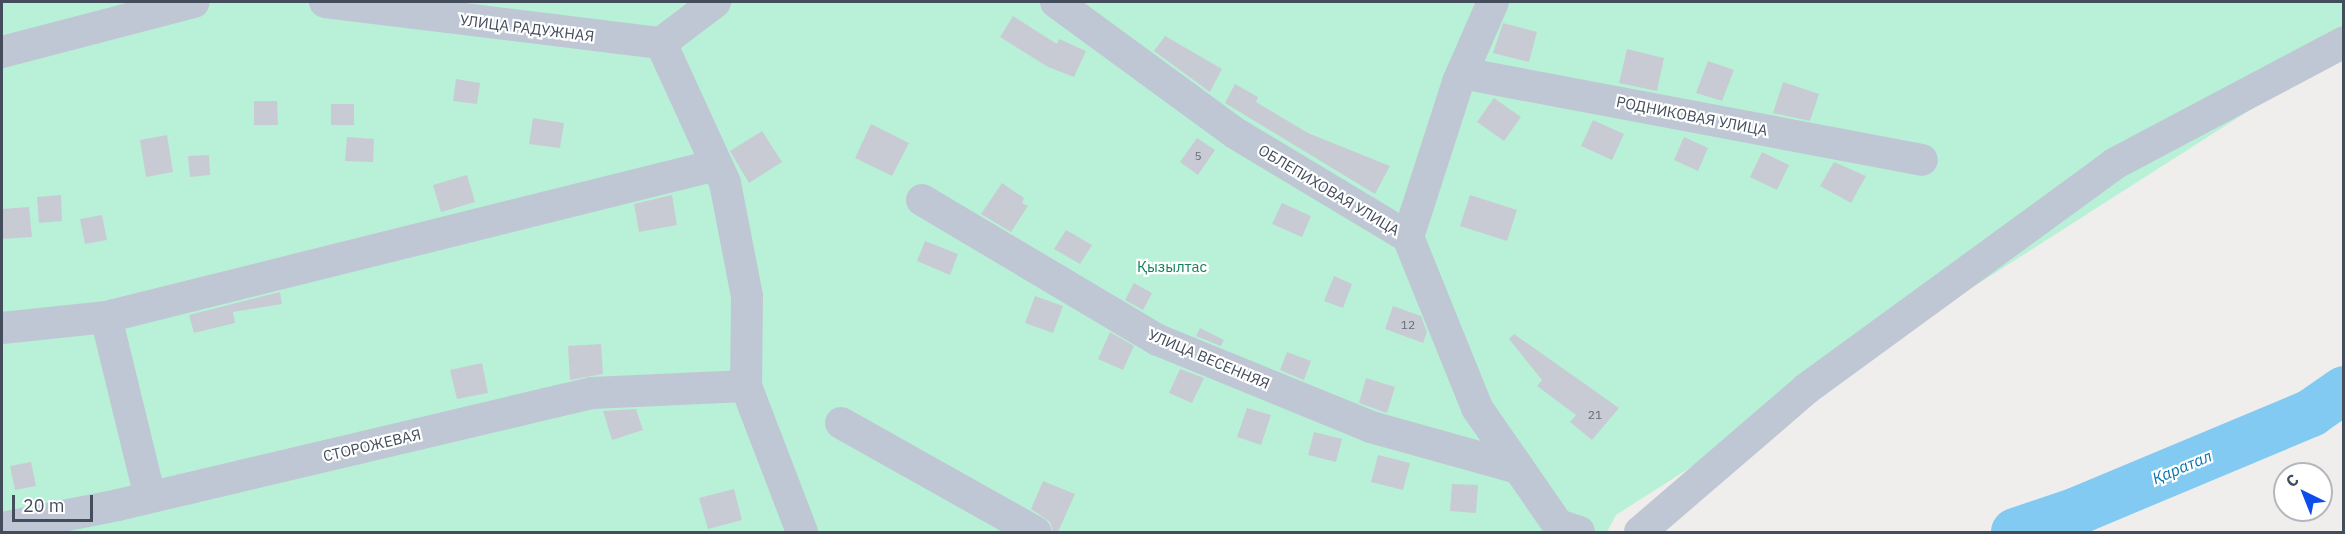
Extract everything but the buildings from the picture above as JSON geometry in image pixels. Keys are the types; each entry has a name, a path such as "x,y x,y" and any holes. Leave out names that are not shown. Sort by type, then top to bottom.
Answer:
{"street":[{"path":"2,52 194,2"},
{"name":"УЛИЦА РАДУЖНАЯ","path":"325,2 662,43"},
{"path":"715,2 662,43 725,183 747,296 746,386 802,532"},
{"name":"ОБЛЕПИХОВАЯ УЛИЦА","path":"1056,2 1235,133 1408,237 1477,408 1518,468 1544,521 1579,532"},
{"path":"1408,237 1462,73 1493,2"},
{"path":"1640,532 1806,389 2114,164 2343,42"},
{"name":"РОДНИКОВАЯ УЛИЦА","path":"1462,73 1922,159"},
{"path":"2,328 106,317 716,165"},
{"name":"УЛИЦА ВЕСЕННЯЯ","path":"922,200 1158,340 1371,427 1518,468"},
{"path":"106,317 150,497"},
{"name":"СТОРОЖЕВАЯ","path":"2,528 150,497 592,393 746,386"},
{"path":"841,423 1035,532"}],"green space":[{"name":"Қызылтас","path":"2,2 2343,2 2344,50 1616,515 1607,532 2,532"}],"waterway":[{"name":"Қаратал","path":"2015,532 2077,511 2311,413 2344,390"}]}
